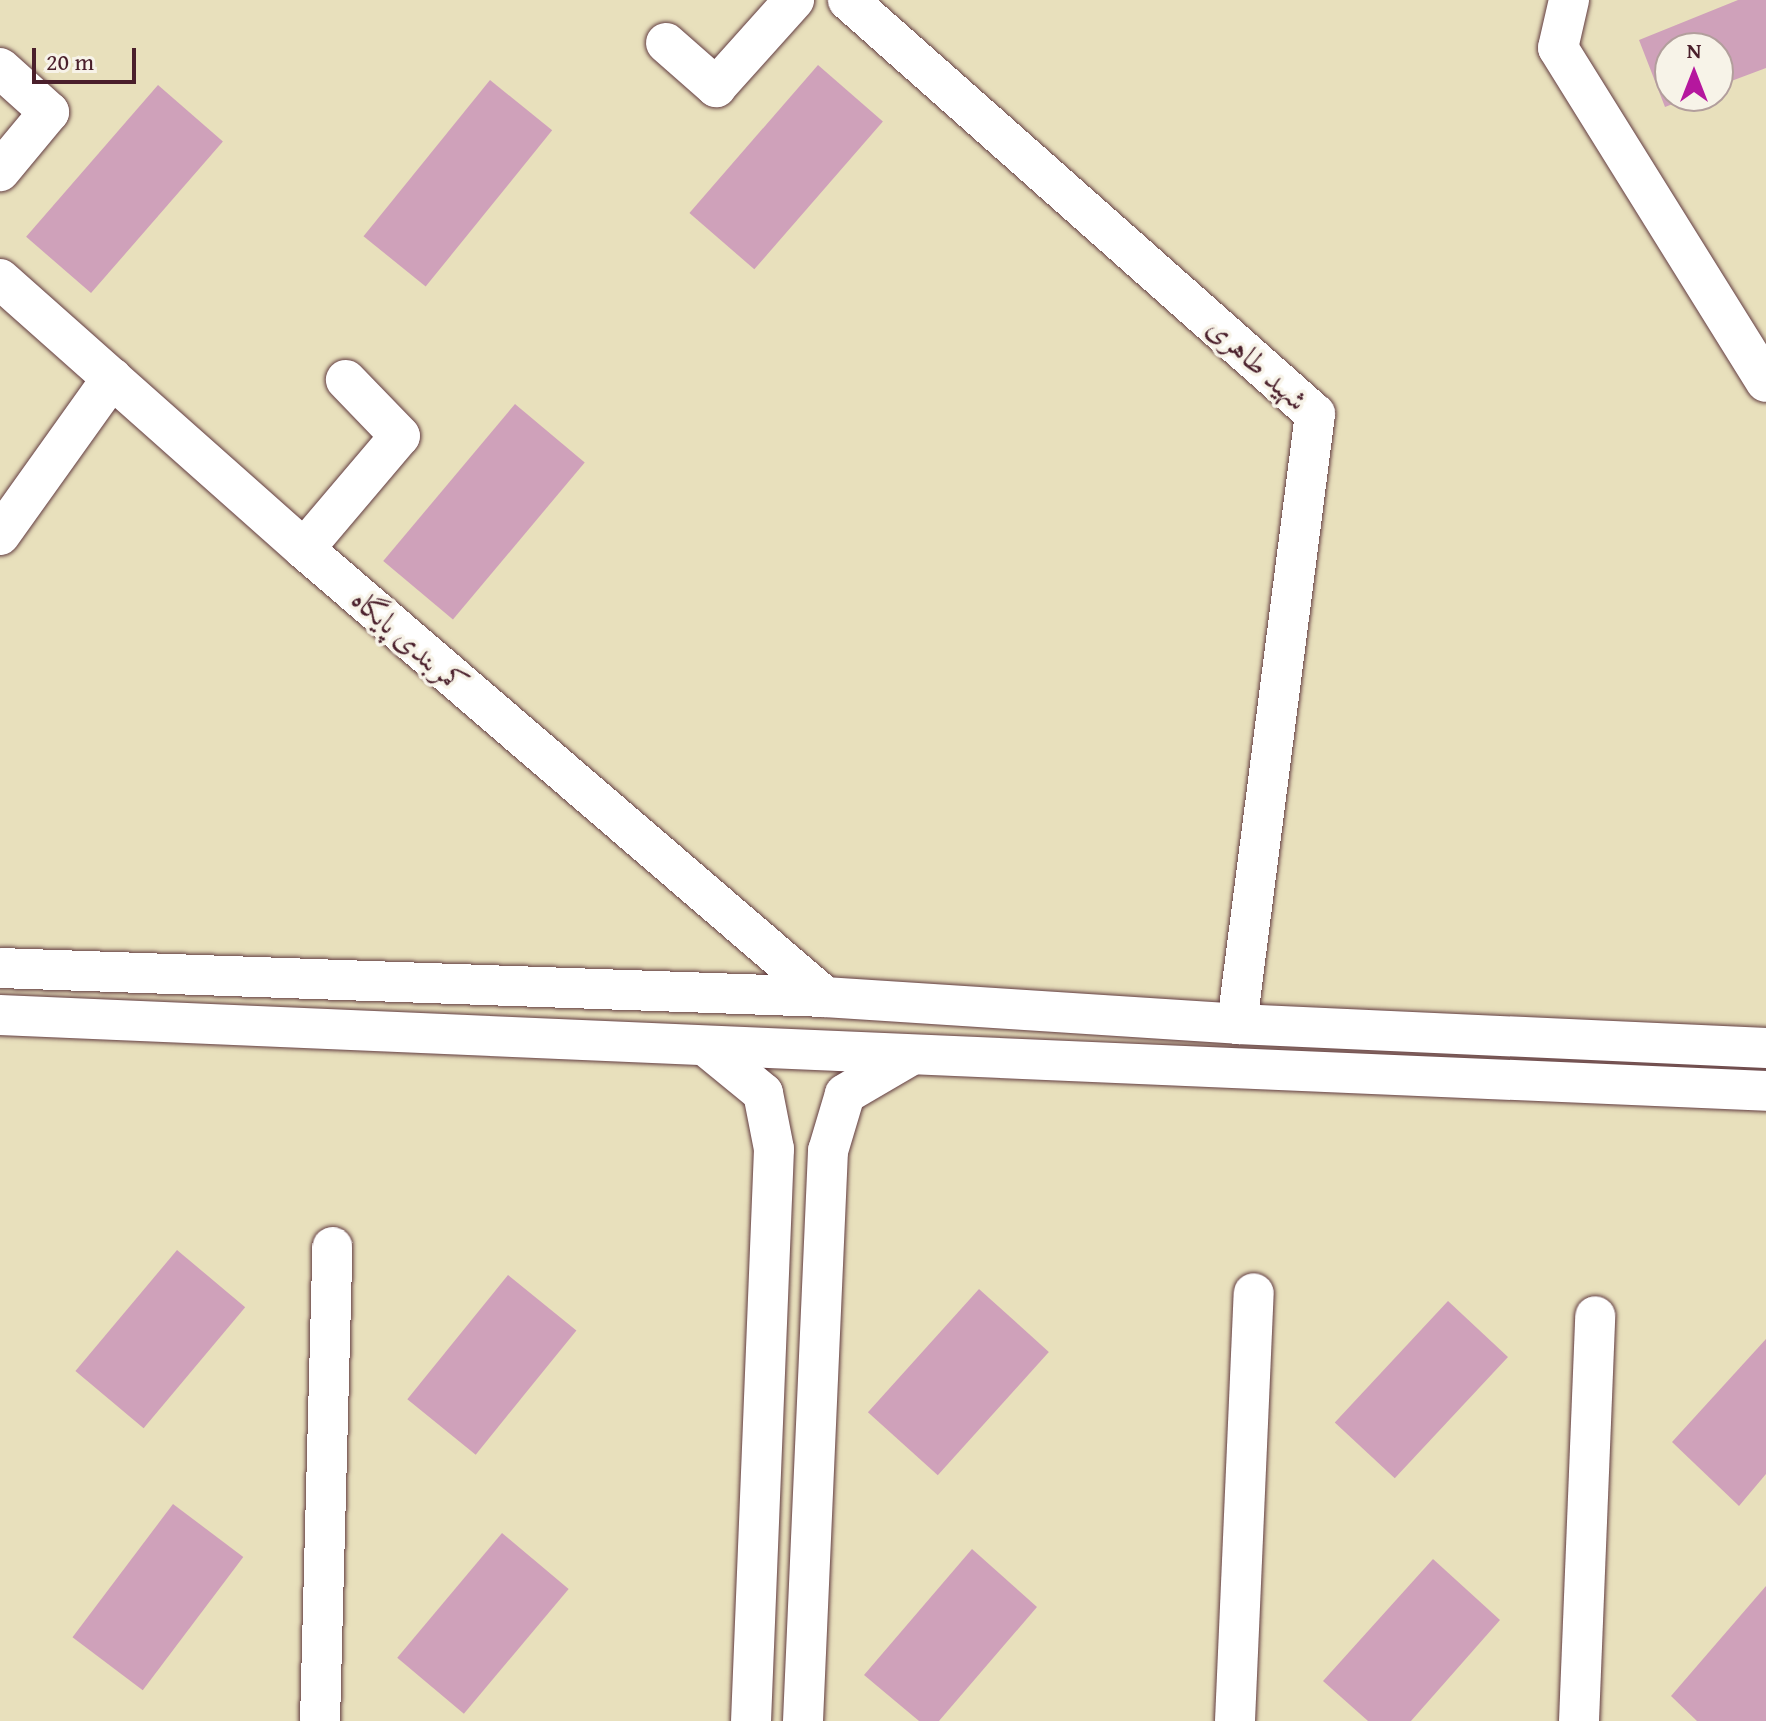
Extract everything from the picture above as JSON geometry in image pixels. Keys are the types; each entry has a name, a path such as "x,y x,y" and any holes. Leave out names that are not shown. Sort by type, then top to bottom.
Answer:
{"street":[{"path":"666,43 716,87 794,0"},
{"name":"شهید طاهری","path":"848,0 1315,414 1237,1024"},
{"path":"1569,0 1558,48 1766,382"},
{"path":"0,68 49,112 0,171"},
{"name":"کمربندی پایگاه","path":"0,279 304,549 825,997"},
{"path":"0,535 112,378"},
{"path":"304,549 400,436 346,380"},
{"path":"0,968 825,997 1237,1024 1766,1048"},
{"path":"236,1024 237,976"},
{"path":"0,1015 708,1048 1766,1091"},
{"path":"708,1048 763,1093 774,1149 751,1721"},
{"path":"803,1721 828,1151 845,1094 910,1056"},
{"path":"320,1721 332,1247"},
{"path":"1235,1721 1254,1293"},
{"path":"1579,1721 1595,1316"}],"building":[{"path":"1738,0 1766,0 1766,68 1734,80 1734,32 1659,32"},
{"path":"1654,34 1654,79 1639,40"},
{"path":"818,65 883,121 754,269 689,213"},
{"path":"490,80 552,130 426,287 364,236"},
{"path":"158,85 223,141 91,293 26,237"},
{"path":"515,404 585,462 453,620 383,561"},
{"path":"177,1250 245,1307 144,1428 75,1371"},
{"path":"508,1275 576,1330 476,1455 407,1399"},
{"path":"979,1289 1049,1352 938,1475 868,1412"},
{"path":"1448,1301 1508,1357 1395,1478 1335,1422"},
{"path":"1766,1339 1766,1474 1739,1506 1672,1442"},
{"path":"173,1504 243,1557 143,1690 72,1637"},
{"path":"502,1533 569,1589 464,1714 397,1658"},
{"path":"972,1549 1037,1607 939,1721 919,1721 864,1675"},
{"path":"1433,1559 1500,1620 1411,1721 1368,1721 1323,1681"},
{"path":"1766,1586 1766,1721 1697,1721 1671,1696"}]}
